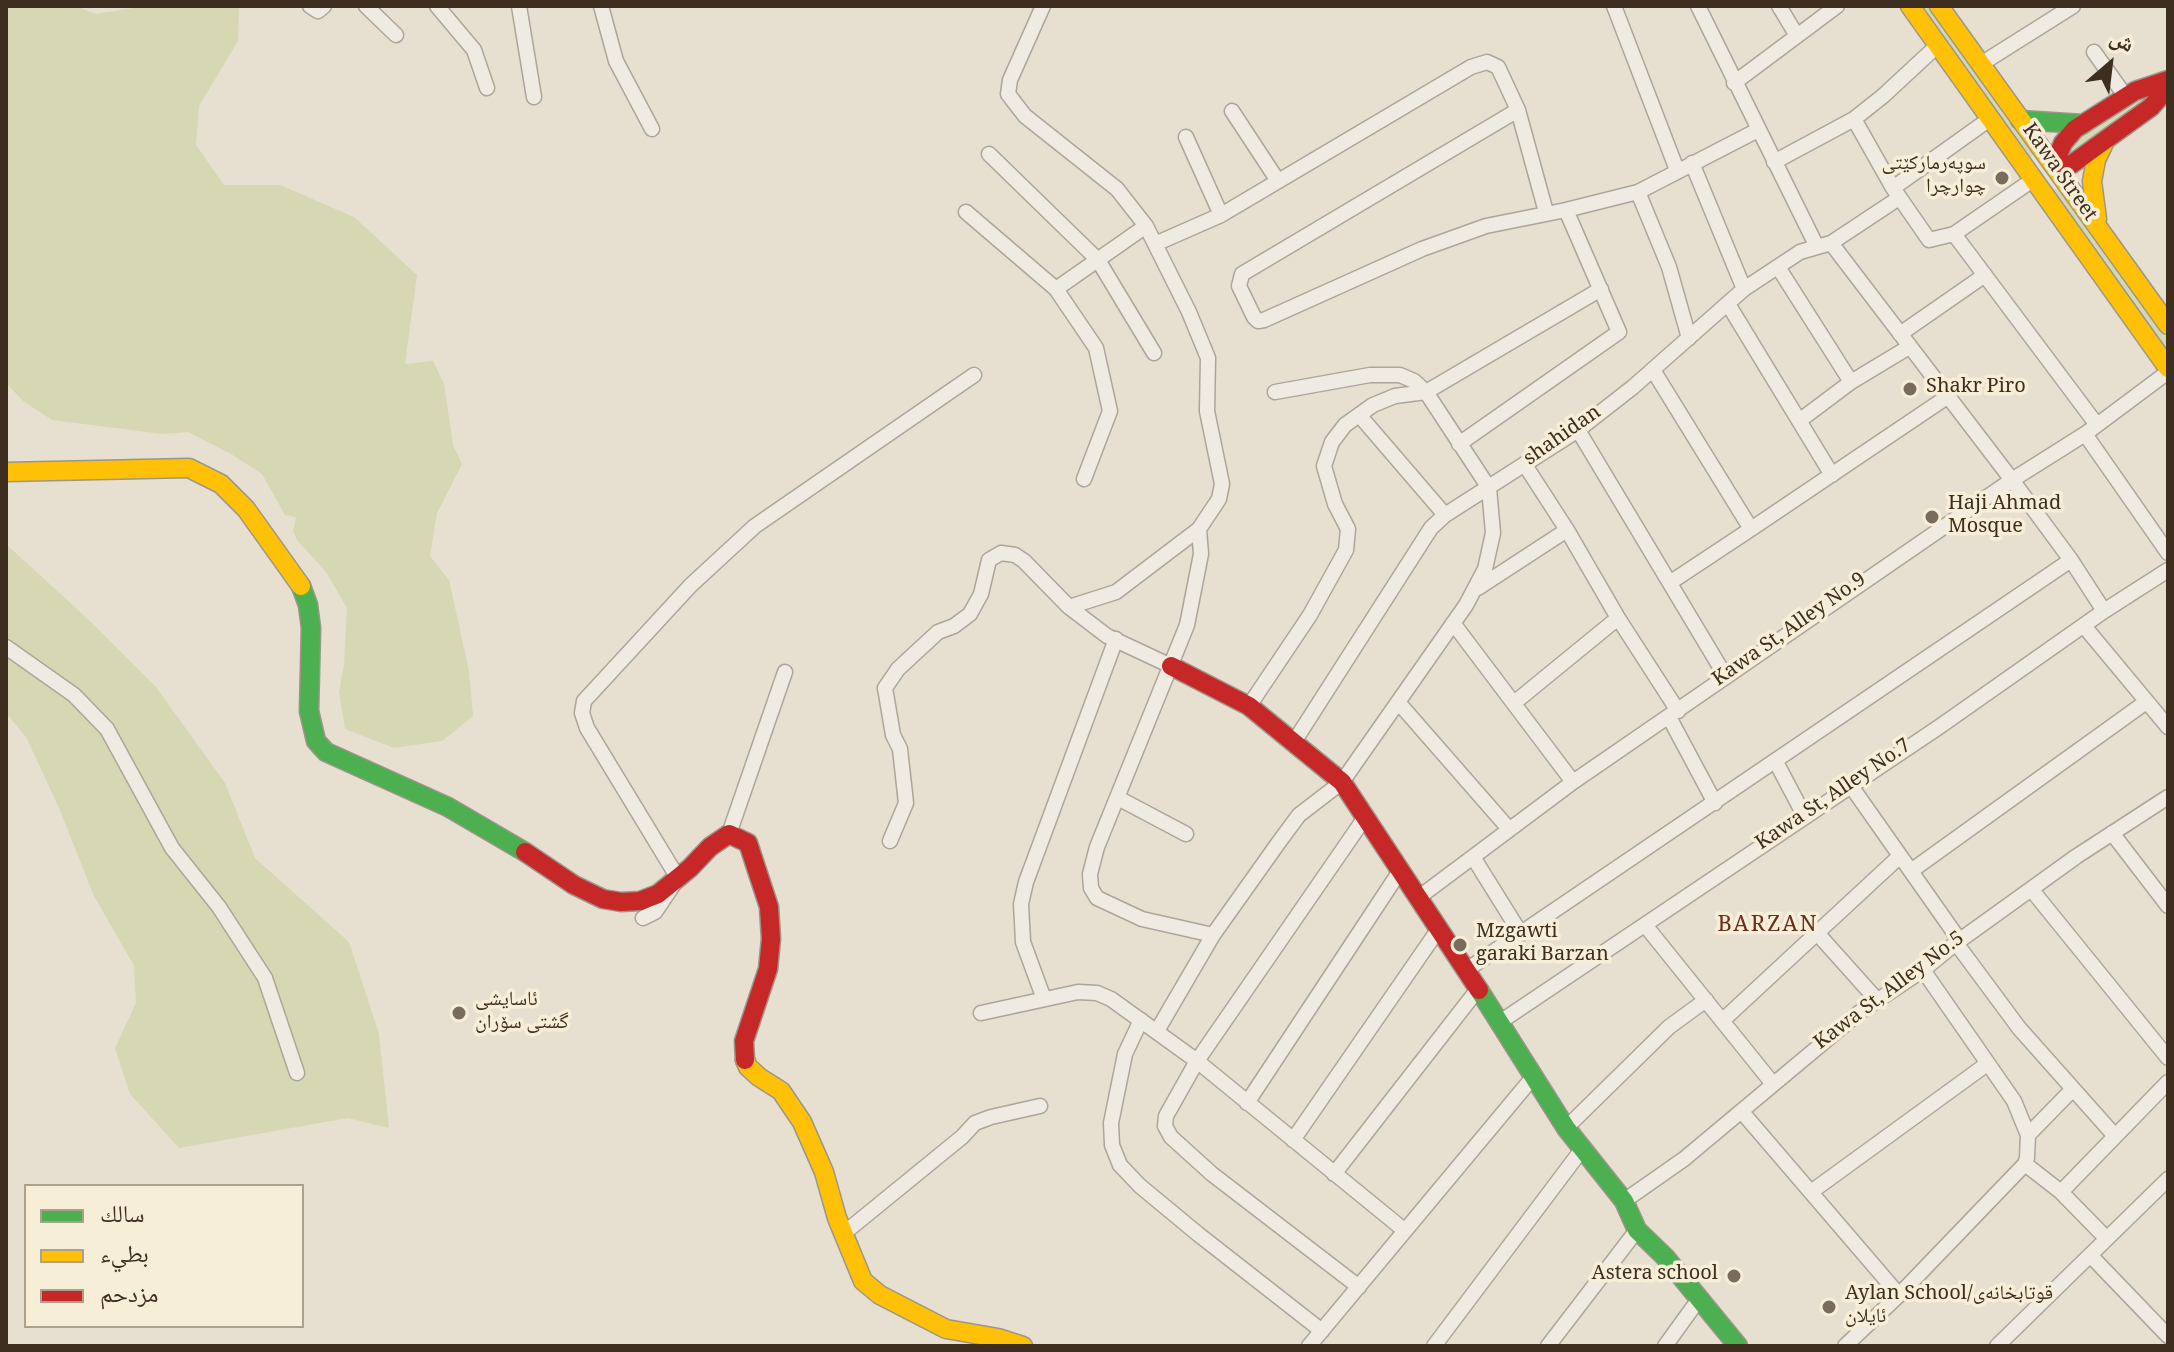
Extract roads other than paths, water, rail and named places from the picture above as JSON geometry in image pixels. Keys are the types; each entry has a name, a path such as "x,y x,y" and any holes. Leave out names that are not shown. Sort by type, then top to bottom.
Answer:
{"street":[{"path":"310,6 318,11 324,6"},
{"path":"366,6 396,35"},
{"path":"437,6 474,50 487,88"},
{"path":"519,6 534,97"},
{"path":"601,6 616,61 652,129"},
{"path":"1043,6 1010,80 1008,94 1025,116 1117,189 1146,226 1208,358 1207,411 1222,484 1219,499 1199,529 1116,592 1069,607"},
{"path":"1614,6 1677,170"},
{"path":"1698,6 1774,162 1824,245 1900,334 2012,480 2104,611"},
{"path":"1779,6 1797,36"},
{"path":"1734,83 1837,6"},
{"name":"Kawa Street","path":"1910,6 2168,370"},
{"name":"Kawa Street","path":"1939,6 2168,325"},
{"path":"1981,64 2073,6"},
{"path":"1774,162 1854,119 1938,45"},
{"path":"2094,52 2126,97"},
{"path":"1155,244 1221,215 1471,67 1487,62 1498,67 1518,110 1546,212"},
{"path":"1854,119 1896,193 1929,240 1954,234 2054,165 2063,143 2083,124 2143,86 2168,80"},
{"path":"2054,165 2069,166 2151,107 2168,88"},
{"path":"1518,110 1242,274 1239,286 1254,317 1258,321 1264,320 1422,249 1486,226 1638,192 1758,130"},
{"path":"1232,111 1278,181"},
{"name":"shahidan","path":"1294,742 1431,528 1445,515 1578,430 1653,370 1744,289 1800,252 1824,245 1991,118"},
{"path":"2020,120 2083,124"},
{"path":"1186,137 1221,215"},
{"path":"2100,227 2093,202 2092,181 2096,160 2105,141"},
{"path":"989,154 1098,260 1154,353"},
{"path":"1692,163 1744,289"},
{"path":"1638,192 1669,267 1689,338"},
{"path":"1459,444 1619,332 1566,210"},
{"path":"966,212 1056,289 1096,348 1110,411 1084,479"},
{"path":"1056,289 1146,226"},
{"path":"1954,234 2091,430 2168,553"},
{"path":"1778,267 1851,382"},
{"path":"1900,334 1985,275"},
{"path":"1249,706 1310,615 1346,550 1348,529 1335,504 1324,466 1332,442 1345,425 1373,405 1395,396 1426,392 1601,289"},
{"path":"1728,304 1832,475"},
{"path":"1799,421 1851,382 1909,347"},
{"path":"1653,370 1751,529"},
{"name":"Kawa St, Alley No.9","path":"1418,898 1573,782 2012,480 2091,430 2168,370"},
{"path":"678,878 587,728 582,713 584,701 691,585 755,526 974,375"},
{"path":"1157,1031 1213,935 1299,815 1342,782 1453,623 1485,569 1493,533 1489,488 1426,392 1414,381 1400,375 1370,375 1275,392"},
{"path":"1671,582 1947,397"},
{"path":"1360,416 1445,515"},
{"path":"1578,430 1726,677"},
{"path":"1525,465 1567,530 1673,714 1715,803"},
{"path":"11,470 189,468 221,484 246,509 300,583 308,605 311,628 311,728 316,741 326,752 448,807 521,849 574,885 603,899 640,901 658,894 729,834 785,672"},
{"path":"1199,529 1201,554 1187,625 1097,847 1090,874 1091,888 1097,898 1142,919 1213,935"},
{"path":"1474,591 1567,530"},
{"path":"890,841 906,803 900,749 893,735 885,688 898,669 938,632 954,626 970,614 981,594 989,560 1001,553 1015,555 1069,607 1116,639 1249,706 1342,782 1566,1128 1624,1201 1637,1230 1665,1257 1738,1346"},
{"path":"1465,971 2071,560"},
{"name":"Kawa St, Alley No.7","path":"1500,1022 2168,570"},
{"path":"1514,703 1618,618"},
{"path":"1453,623 1573,782"},
{"path":"2084,626 2168,727"},
{"path":"1044,999 1023,942 1021,904 1026,882 1116,639"},
{"path":"6,647 74,695 107,729 172,848 219,907 265,978 297,1073"},
{"path":"1398,702 1509,829"},
{"path":"1911,871 2146,702"},
{"path":"1776,762 1805,817"},
{"path":"1851,786 2019,1028 2115,1136"},
{"name":"Kawa St, Alley No.5","path":"1624,1201 1684,1159 1877,1000 1923,970 2031,889 2168,797"},
{"path":"1118,798 1186,834"},
{"path":"1359,1287 1212,1174 1171,1137 1165,1126 1166,1116 1197,1061 1366,816"},
{"path":"2112,833 2168,906"},
{"path":"729,834 748,843 769,907 771,939 768,969 744,1041 745,1060 759,1077 781,1091 802,1122 824,1172 843,1234 863,1281 880,1295 946,1329 998,1338 1023,1346"},
{"path":"1722,1021 1900,856"},
{"path":"1473,857 1521,934"},
{"path":"1247,1103 1400,871"},
{"path":"643,918 655,912 678,878"},
{"path":"2031,889 2168,1058"},
{"path":"1645,925 1773,1084"},
{"path":"1293,1140 1438,930"},
{"path":"1817,933 1877,1000"},
{"path":"1845,1346 1899,1295 2025,1164 2028,1135 2014,1101 1923,970"},
{"path":"1334,1174 1478,989"},
{"path":"981,1013 1078,992 1097,993 1111,999 1197,1061 1404,1230"},
{"path":"1566,1128 1669,1027 1706,1000"},
{"path":"1141,1020 1125,1054 1111,1123 1112,1145 1120,1165 1140,1186 1198,1234 1322,1331"},
{"path":"1811,1192 1987,1064"},
{"path":"1309,1346 1534,1076"},
{"path":"2061,1192 2168,1082"},
{"path":"2028,1135 2073,1089"},
{"path":"843,1234 975,1123 1040,1106"},
{"path":"1742,1112 1899,1295"},
{"path":"1434,1346 1583,1148"},
{"path":"2025,1164 2061,1192 2106,1238"},
{"path":"1997,1346 2106,1238 2165,1188"},
{"path":"1548,1346 1637,1230"},
{"path":"2090,1255 2168,1336"},
{"path":"1665,1346 1699,1299"}],"place":[{"name":"سوپەرمارکێتی چوارچرا","path":"2002,178"},
{"name":"Shakr Piro","path":"1910,389"},
{"name":"Haji Ahmad Mosque","path":"1932,517"},
{"name":"Mzgawti garaki Barzan","path":"1460,945"},
{"name":"ئاسایشی گشتی سۆران","path":"459,1013"},
{"name":"Astera school","path":"1734,1276"},
{"name":"Aylan School/قوتابخانەی ئایلان","path":"1829,1307"}],"district":[{"name":"BARZAN","path":"1768,928"}]}
